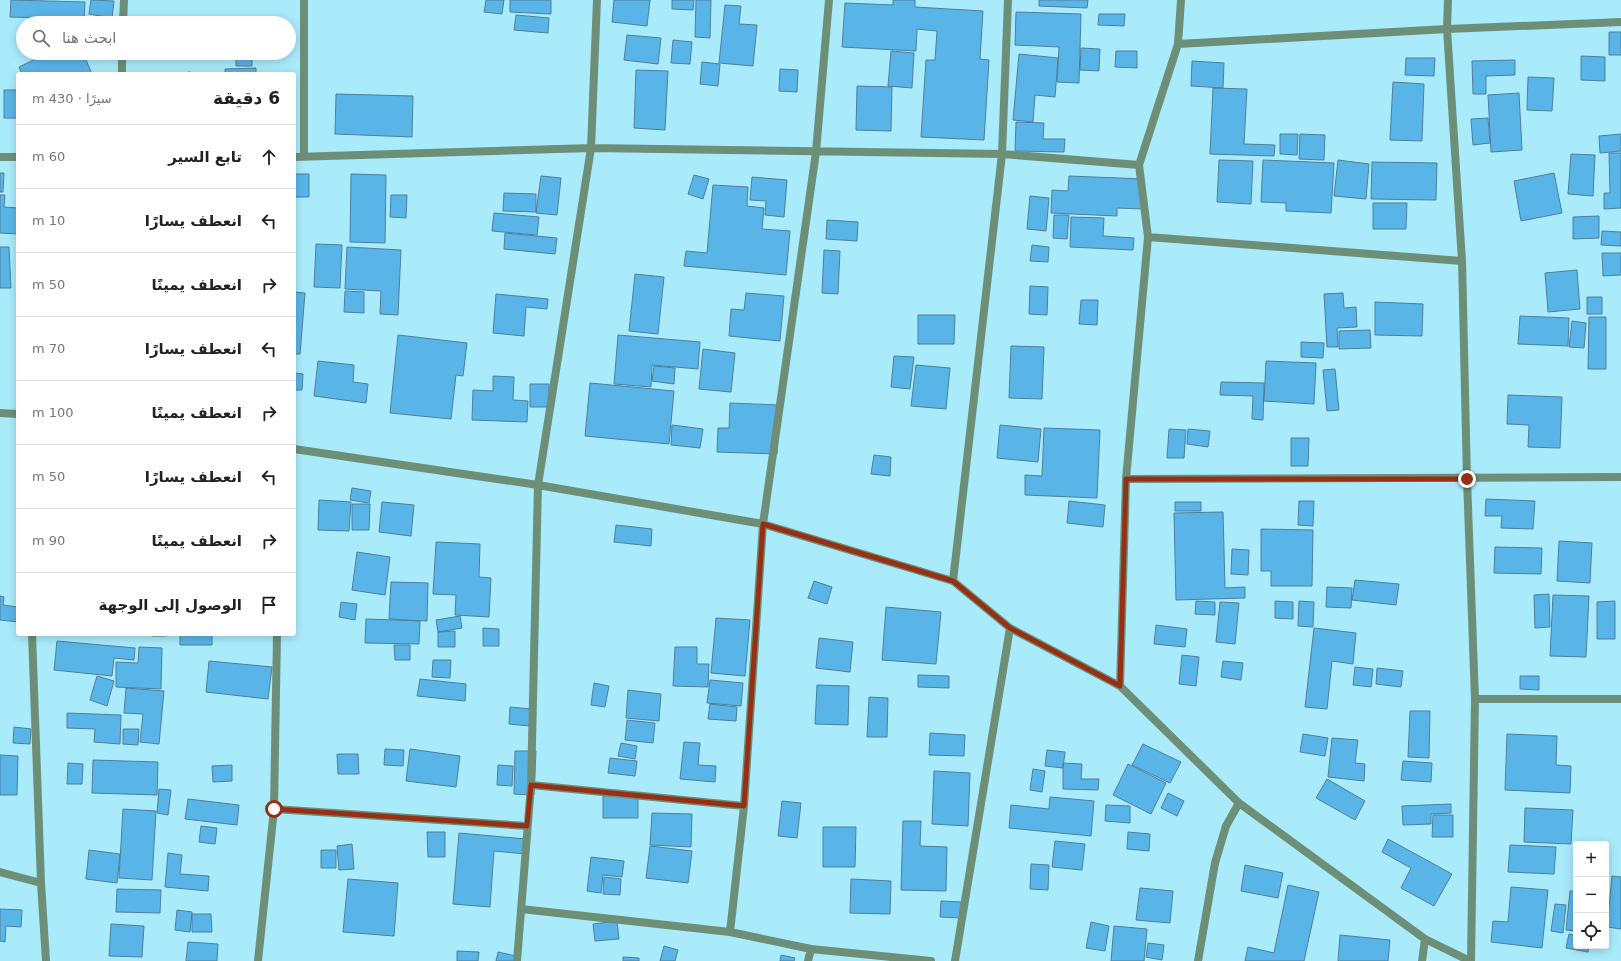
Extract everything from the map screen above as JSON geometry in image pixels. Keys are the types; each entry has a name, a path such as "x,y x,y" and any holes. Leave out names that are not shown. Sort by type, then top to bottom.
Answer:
{"street":[{"path":"123,16 124,0"},
{"path":"304,0 304,156"},
{"path":"517,961 531,785 538,485 591,148 597,0"},
{"path":"730,932 744,806 763,524 816,152 829,0"},
{"path":"953,581 1002,154 1008,0"},
{"path":"1120,686 1126,479 1148,237 1139,165 1178,44 1181,0"},
{"path":"296,448 538,485 763,524 953,581 1010,628 1120,686 1239,803 1425,939 1471,961 1475,699 1467,479 1462,261 1447,29 1448,0"},
{"path":"1178,44 1447,29 1621,22"},
{"path":"122,60 122,72"},
{"path":"296,157 591,148 1002,154 1139,165"},
{"path":"0,157 16,157"},
{"path":"1148,237 1462,261"},
{"path":"0,413 16,414"},
{"path":"1126,479 1467,479 1621,477"},
{"path":"956,961 1010,628"},
{"path":"32,636 41,883 46,961"},
{"path":"258,961 274,809 277,636"},
{"path":"1475,699 1621,699"},
{"path":"531,785 744,806"},
{"path":"1198,961 1215,863 1226,826 1239,803"},
{"path":"274,809 527,826"},
{"path":"0,872 41,883"},
{"path":"520,909 730,932 811,949 932,961"},
{"path":"1422,961 1425,939"},
{"path":"808,961 811,949"}],"building":[{"path":"11,0 85,2 84,16 10,17"},
{"path":"91,0 114,1 112,16 89,14"},
{"path":"486,0 504,0 502,14 484,12"},
{"path":"510,0 551,0 551,14 510,12"},
{"path":"614,0 650,0 647,26 612,22"},
{"path":"672,0 694,0 693,10 672,9"},
{"path":"696,0 711,0 710,38 695,37"},
{"path":"893,0 915,0 915,7 983,11 980,59 989,60 984,140 921,137 926,60 935,60 937,31 917,29 916,51 842,47 845,3 893,5"},
{"path":"1039,0 1088,0 1087,8 1039,6"},
{"path":"725,5 741,6 739,24 757,25 753,66 719,63"},
{"path":"1016,12 1081,14 1079,83 1057,82 1059,47 1015,45"},
{"path":"1099,14 1125,14 1124,26 1098,25"},
{"path":"516,15 549,18 548,33 514,30"},
{"path":"1609,32 1621,32 1621,55 1609,55"},
{"path":"627,35 661,38 658,64 624,60"},
{"path":"673,40 692,42 690,64 671,63"},
{"path":"1081,48 1100,49 1099,71 1080,70"},
{"path":"891,51 914,53 912,88 888,86"},
{"path":"1116,51 1137,51 1137,68 1115,67"},
{"path":"1019,54 1058,58 1055,97 1035,95 1033,122 1013,120"},
{"path":"1581,56 1605,57 1605,81 1581,80"},
{"path":"1406,58 1435,58 1434,76 1405,75"},
{"path":"34,60 86,60 91,72 21,72 19,67"},
{"path":"236,60 252,60 252,66 236,66"},
{"path":"1515,60 1515,75 1486,76 1486,94 1473,94 1472,61"},
{"path":"1192,61 1224,63 1223,88 1191,86"},
{"path":"702,62 720,64 718,86 700,84"},
{"path":"256,68 256,72 225,72 225,69"},
{"path":"780,69 798,70 797,92 779,91"},
{"path":"636,70 668,71 665,130 634,128"},
{"path":"1528,77 1554,78 1552,111 1527,110"},
{"path":"1393,82 1424,84 1422,141 1390,140"},
{"path":"857,86 892,87 891,131 856,130"},
{"path":"1213,88 1247,89 1244,144 1275,145 1274,156 1210,154"},
{"path":"4,90 16,90 16,118 4,118"},
{"path":"1519,93 1522,150 1491,152 1488,95"},
{"path":"336,94 413,96 412,137 335,134"},
{"path":"1488,118 1490,143 1473,145 1471,119"},
{"path":"1016,122 1044,123 1043,139 1065,139 1064,152 1015,151"},
{"path":"1280,134 1298,134 1297,155 1280,154"},
{"path":"1300,134 1325,135 1324,160 1299,159"},
{"path":"1621,134 1621,151 1600,153 1599,136"},
{"path":"1609,153 1621,153 1621,208 1604,209 1604,193 1610,193"},
{"path":"1571,154 1595,155 1593,196 1568,194"},
{"path":"1219,160 1253,161 1251,204 1217,202"},
{"path":"1263,160 1334,163 1331,213 1286,211 1286,203 1261,202"},
{"path":"1338,160 1369,164 1366,199 1334,196"},
{"path":"1372,162 1437,163 1436,200 1371,199"},
{"path":"0,173 4,173 3,192 0,192"},
{"path":"1554,173 1562,213 1521,221 1514,181"},
{"path":"296,174 309,174 309,197 296,197"},
{"path":"351,174 386,175 385,243 350,242"},
{"path":"694,175 709,179 703,199 688,194"},
{"path":"541,176 561,178 557,215 536,213"},
{"path":"1069,176 1144,179 1143,209 1117,208 1117,216 1051,213 1052,190 1068,191"},
{"path":"752,177 787,180 784,217 765,215 766,201 750,200"},
{"path":"713,185 748,187 747,206 764,208 762,229 790,231 786,275 684,266 686,251 707,253"},
{"path":"504,193 536,194 536,212 503,211"},
{"path":"0,195 5,195 4,207 16,208 16,234 0,233"},
{"path":"391,195 407,195 406,218 390,217"},
{"path":"1030,196 1049,198 1046,231 1027,229"},
{"path":"1373,203 1407,203 1406,229 1373,229"},
{"path":"494,213 539,217 537,235 492,231"},
{"path":"1054,215 1069,215 1067,239 1053,238"},
{"path":"1599,216 1599,238 1573,239 1573,217"},
{"path":"1071,217 1104,218 1103,236 1134,238 1133,250 1070,247"},
{"path":"827,220 858,222 857,241 826,239"},
{"path":"1602,231 1621,232 1621,246 1601,245"},
{"path":"505,233 557,238 555,254 504,249"},
{"path":"316,244 342,245 340,288 314,287"},
{"path":"1032,245 1049,247 1048,262 1030,261"},
{"path":"0,247 9,247 11,288 0,288"},
{"path":"347,247 401,250 398,315 380,314 381,291 345,289"},
{"path":"824,250 840,251 838,294 822,293"},
{"path":"1602,253 1621,253 1621,275 1603,276"},
{"path":"1577,270 1580,309 1548,312 1545,273"},
{"path":"635,274 664,277 658,334 629,331"},
{"path":"1030,286 1048,287 1047,315 1029,314"},
{"path":"345,291 364,292 364,313 344,312"},
{"path":"296,292 305,293 300,354 296,354"},
{"path":"746,293 784,296 780,341 729,336 731,309 744,310"},
{"path":"1343,293 1344,308 1356,307 1357,327 1337,328 1338,347 1327,347 1324,294"},
{"path":"496,294 548,299 547,309 526,307 524,336 493,333"},
{"path":"1587,297 1602,297 1602,314 1587,314"},
{"path":"1081,300 1098,300 1097,325 1079,324"},
{"path":"1375,302 1423,304 1422,336 1375,335"},
{"path":"918,315 955,315 954,344 918,344"},
{"path":"1520,316 1569,318 1568,346 1518,344"},
{"path":"1589,317 1606,317 1606,369 1588,369"},
{"path":"1572,321 1586,323 1584,348 1569,347"},
{"path":"1370,330 1371,348 1339,349 1339,331"},
{"path":"398,335 467,343 463,376 456,375 451,419 390,413"},
{"path":"618,335 700,342 698,369 652,365 651,387 614,384"},
{"path":"1301,342 1324,343 1323,358 1301,357"},
{"path":"1011,346 1044,347 1042,399 1009,398"},
{"path":"703,349 735,353 731,392 699,389"},
{"path":"894,356 914,357 910,389 891,387"},
{"path":"318,361 354,365 353,382 368,384 366,403 314,396"},
{"path":"1266,361 1316,363 1314,404 1264,401"},
{"path":"916,365 950,368 946,409 911,406"},
{"path":"654,366 675,368 674,384 652,381"},
{"path":"1335,369 1339,410 1327,411 1323,370"},
{"path":"296,373 303,374 302,390 296,390"},
{"path":"493,376 514,377 513,400 528,401 527,422 472,420 473,390 493,391"},
{"path":"1221,382 1264,383 1263,420 1252,419 1253,396 1220,395"},
{"path":"590,383 674,391 669,444 585,436"},
{"path":"530,384 549,384 549,407 530,407"},
{"path":"1508,395 1562,397 1560,448 1528,447 1529,425 1507,424"},
{"path":"730,403 779,405 777,454 717,452 718,428 729,428"},
{"path":"672,425 703,429 700,448 671,445"},
{"path":"1000,425 1041,429 1038,462 997,458"},
{"path":"1044,428 1100,430 1097,498 1025,495 1025,475 1042,476"},
{"path":"1169,429 1186,430 1184,458 1167,458"},
{"path":"1188,429 1210,431 1208,447 1187,444"},
{"path":"1291,438 1309,438 1308,466 1291,466"},
{"path":"874,455 891,457 890,476 871,474"},
{"path":"352,488 371,491 369,503 350,500"},
{"path":"1486,499 1535,501 1533,529 1501,528 1502,516 1485,516"},
{"path":"319,500 351,502 349,531 318,530"},
{"path":"1069,501 1105,505 1103,527 1067,523"},
{"path":"1299,501 1314,501 1313,526 1298,525"},
{"path":"382,502 414,505 411,536 379,532"},
{"path":"1175,502 1201,502 1201,511 1175,511"},
{"path":"352,504 370,504 369,530 352,530"},
{"path":"1223,512 1225,588 1245,587 1245,598 1176,600 1174,513"},
{"path":"616,525 652,529 651,546 614,542"},
{"path":"1261,529 1313,530 1312,586 1271,586 1271,571 1261,571"},
{"path":"1559,541 1592,543 1590,583 1557,581"},
{"path":"436,542 480,544 479,577 491,578 489,617 455,615 456,595 433,594"},
{"path":"1495,547 1542,548 1541,574 1494,573"},
{"path":"1232,549 1249,550 1248,575 1231,574"},
{"path":"357,552 390,557 385,595 352,590"},
{"path":"1355,580 1399,584 1396,605 1352,600"},
{"path":"814,581 832,587 827,604 808,598"},
{"path":"391,582 428,583 427,621 389,619"},
{"path":"1327,587 1352,588 1351,608 1326,607"},
{"path":"1549,594 1550,627 1535,628 1534,595"},
{"path":"1553,595 1589,596 1586,657 1550,656"},
{"path":"0,596 4,597 3,605 16,607 16,622 0,620"},
{"path":"1196,601 1215,602 1215,615 1195,614"},
{"path":"1275,601 1293,602 1293,619 1275,618"},
{"path":"1299,601 1314,602 1313,627 1298,626"},
{"path":"1615,601 1615,639 1597,639 1597,602"},
{"path":"341,602 357,604 355,620 339,617"},
{"path":"1220,602 1239,603 1235,644 1216,642"},
{"path":"886,607 941,612 936,664 882,660"},
{"path":"460,616 462,628 438,632 436,620"},
{"path":"716,618 750,620 745,676 711,673"},
{"path":"366,619 420,621 419,644 365,643"},
{"path":"1156,625 1187,629 1185,647 1154,644"},
{"path":"483,628 499,629 499,646 483,646"},
{"path":"1314,628 1356,633 1353,664 1332,661 1327,709 1305,707"},
{"path":"455,631 455,647 438,647 438,632"},
{"path":"180,636 212,636 212,645 180,645"},
{"path":"819,638 853,642 850,672 816,668"},
{"path":"57,641 135,648 134,660 114,658 112,676 54,670"},
{"path":"394,645 410,645 410,660 395,660"},
{"path":"139,647 162,648 161,689 116,687 116,662 138,663"},
{"path":"675,647 697,647 697,664 709,664 708,687 673,686"},
{"path":"1182,655 1199,657 1196,686 1179,684"},
{"path":"433,660 451,660 450,678 432,677"},
{"path":"209,661 272,667 268,699 206,692"},
{"path":"1223,661 1243,663 1241,680 1221,677"},
{"path":"1355,667 1373,669 1371,687 1353,685"},
{"path":"1377,668 1403,671 1401,687 1376,684"},
{"path":"918,675 949,676 949,688 918,687"},
{"path":"97,676 114,681 107,706 90,700"},
{"path":"1520,676 1539,676 1539,690 1520,689"},
{"path":"420,679 466,684 465,701 417,696"},
{"path":"710,680 743,683 741,706 707,703"},
{"path":"594,683 609,686 605,707 591,705"},
{"path":"817,685 849,686 848,725 815,724"},
{"path":"126,688 164,691 159,744 140,742 143,714 124,713"},
{"path":"628,690 661,694 659,721 626,718"},
{"path":"869,697 888,698 887,737 867,737"},
{"path":"710,704 737,707 736,721 708,719"},
{"path":"510,707 531,709 530,726 509,724"},
{"path":"1410,711 1430,711 1429,758 1408,757"},
{"path":"67,713 121,715 120,744 94,742 95,729 67,728"},
{"path":"627,720 655,723 653,743 625,740"},
{"path":"14,727 31,729 30,744 13,743"},
{"path":"123,729 139,729 138,745 123,744"},
{"path":"930,733 965,735 964,756 929,755"},
{"path":"1303,734 1328,738 1325,756 1300,752"},
{"path":"1507,734 1557,736 1556,765 1571,766 1570,793 1505,790"},
{"path":"1332,738 1358,740 1355,763 1365,764 1364,781 1328,777"},
{"path":"684,742 700,743 698,765 716,766 715,782 680,779"},
{"path":"621,743 637,746 635,759 618,756"},
{"path":"1143,744 1181,762 1170,783 1132,765"},
{"path":"385,749 404,750 403,766 384,765"},
{"path":"410,749 460,756 456,787 406,781"},
{"path":"1047,750 1065,752 1063,768 1045,766"},
{"path":"515,751 536,751 534,795 514,794"},
{"path":"337,754 358,754 359,774 338,774"},
{"path":"0,755 18,756 17,795 0,795"},
{"path":"610,758 637,761 635,776 608,773"},
{"path":"93,760 158,762 157,795 92,793"},
{"path":"1403,761 1432,763 1431,782 1401,780"},
{"path":"68,763 83,764 82,784 67,784"},
{"path":"1063,763 1082,764 1081,779 1099,779 1098,790 1063,789"},
{"path":"1128,764 1166,783 1151,814 1113,795"},
{"path":"232,765 232,781 213,782 212,766"},
{"path":"498,765 513,766 512,786 497,785"},
{"path":"1033,769 1045,771 1042,792 1030,790"},
{"path":"934,771 970,773 968,826 932,824"},
{"path":"1327,779 1365,801 1355,820 1316,798"},
{"path":"159,789 171,790 168,815 157,813"},
{"path":"1168,793 1184,801 1177,816 1161,808"},
{"path":"603,796 638,796 638,818 603,818"},
{"path":"1050,797 1094,801 1091,836 1009,828 1011,805 1049,809"},
{"path":"188,799 239,805 237,825 185,819"},
{"path":"782,801 801,803 797,838 778,836"},
{"path":"1451,804 1451,813 1431,814 1431,824 1403,825 1402,806"},
{"path":"1106,805 1130,806 1130,823 1105,821"},
{"path":"1525,808 1573,810 1571,844 1524,842"},
{"path":"123,809 156,811 152,880 119,878"},
{"path":"652,813 692,814 691,847 650,845"},
{"path":"1433,815 1453,815 1453,837 1432,837"},
{"path":"903,821 921,821 920,846 947,847 946,891 901,890"},
{"path":"201,826 217,828 215,844 199,842"},
{"path":"823,827 856,827 855,867 823,867"},
{"path":"427,832 445,832 445,857 428,857"},
{"path":"1128,832 1150,834 1149,851 1127,849"},
{"path":"459,833 526,839 525,854 494,851 490,907 453,904"},
{"path":"1388,839 1452,874 1434,906 1401,888 1411,868 1382,852"},
{"path":"1055,841 1085,844 1082,870 1052,867"},
{"path":"352,844 354,869 339,870 337,846"},
{"path":"1510,845 1556,847 1554,874 1508,872"},
{"path":"650,846 692,851 688,883 646,878"},
{"path":"89,850 120,854 117,883 86,879"},
{"path":"321,850 336,850 336,868 321,868"},
{"path":"168,853 182,855 180,874 209,876 208,891 165,887"},
{"path":"591,857 624,861 622,877 603,875 601,893 587,891"},
{"path":"1031,864 1049,865 1048,890 1030,889"},
{"path":"1245,865 1283,873 1278,898 1241,891"},
{"path":"1612,876 1621,877 1621,929 1609,927 1609,907"},
{"path":"604,877 621,879 620,895 603,894"},
{"path":"348,879 398,883 394,936 343,932"},
{"path":"851,879 891,881 890,914 850,913"},
{"path":"1288,885 1319,892 1304,961 1245,961 1248,947 1274,953"},
{"path":"1511,887 1548,890 1542,948 1491,942 1493,921 1508,922"},
{"path":"1140,888 1173,891 1170,923 1136,920"},
{"path":"117,889 161,890 160,913 116,912"},
{"path":"1570,891 1573,891 1573,931 1566,930"},
{"path":"941,901 962,902 962,918 940,917"},
{"path":"1555,904 1566,905 1563,933 1551,931"},
{"path":"0,909 22,910 21,927 6,926 5,942 0,941"},
{"path":"177,910 192,912 190,932 175,930"},
{"path":"192,914 211,914 212,932 192,932"},
{"path":"617,921 619,939 595,941 593,924"},
{"path":"1091,922 1109,926 1105,951 1086,948"},
{"path":"111,924 144,926 142,957 109,956"},
{"path":"1114,926 1147,929 1144,961 1111,961"},
{"path":"1569,934 1573,935 1573,949 1588,949 1588,952 1566,948"},
{"path":"1340,935 1390,940 1388,961 1338,961"},
{"path":"188,942 218,944 217,961 186,961"},
{"path":"1148,943 1164,945 1162,960 1146,957"},
{"path":"664,946 678,950 675,961 660,961"},
{"path":"457,951 479,952 478,961 457,961"},
{"path":"498,952 516,956 515,961 496,961"},
{"path":"781,955 795,958 794,961 780,961"},
{"path":"623,957 639,958 639,961 623,961"}],"route":[{"path":"274,809 527,826 531,785 744,806 763,524 953,581 1010,628 1120,686 1126,479 1467,479"}]}
